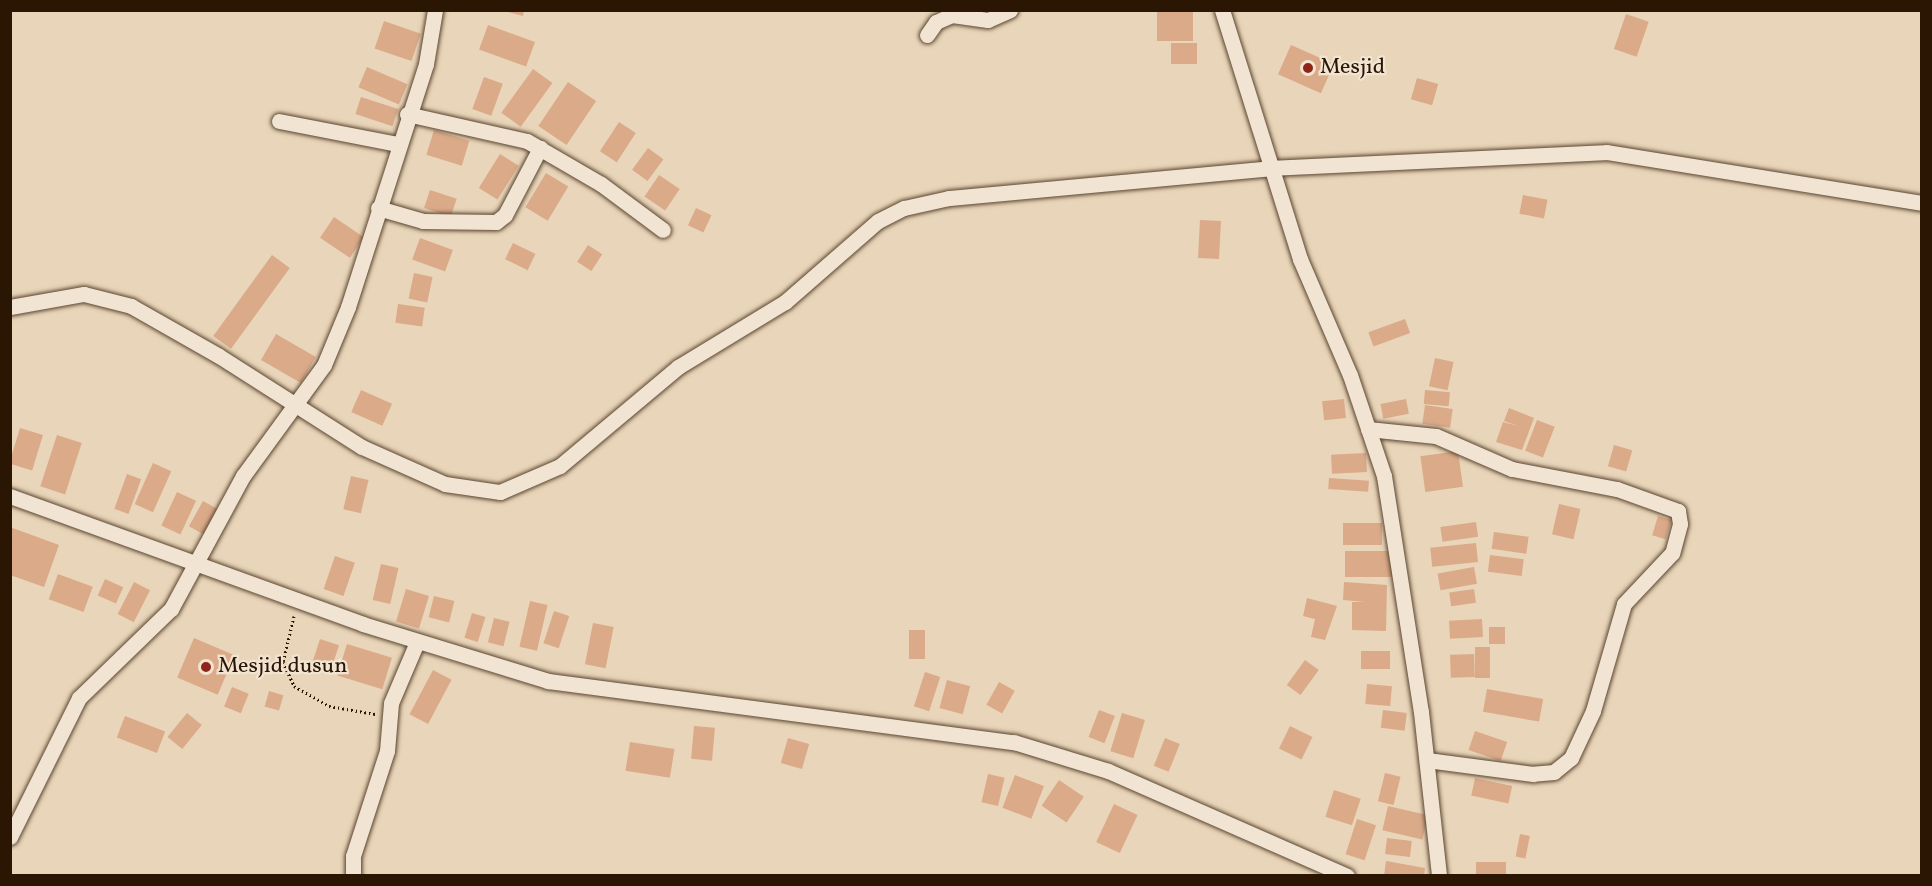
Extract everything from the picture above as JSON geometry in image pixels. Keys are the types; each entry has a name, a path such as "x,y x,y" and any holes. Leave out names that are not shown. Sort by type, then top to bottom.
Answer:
{"street":[{"path":"10,837 79,698 151,631 198,564 243,476 299,405 324,365 348,307 397,144 426,64 435,10"},
{"path":"927,35 937,16 994,19 1010,10"},
{"path":"1222,10 1300,259 1368,429 1395,530 1427,760 1439,876"},
{"path":"408,114 540,148 601,184 663,230"},
{"path":"279,121 397,144"},
{"path":"378,208 423,221 496,222 505,215 540,148"},
{"path":"10,307 84,294 131,306 299,405 362,447 445,484 500,492 560,466 678,367 785,302 878,221 904,208 949,198 1271,168 1628,153 1922,203"},
{"path":"1368,429 1436,436 1512,469 1617,489 1678,511 1680,524 1672,553 1624,604 1593,711 1571,758 1554,772 1533,774 1427,760"},
{"path":"10,496 417,642 548,681 1014,742 1108,771 1347,876"},
{"path":"353,876 353,856 387,751 390,717 417,642"}],"path":[{"path":"298,599 284,662 294,686 329,706 390,717"}],"building":[{"path":"501,10 524,10 523,16"},
{"path":"1157,10 1193,10 1193,41 1157,41"},
{"path":"1626,14 1649,22 1637,57 1614,49"},
{"path":"384,21 421,34 411,61 375,48"},
{"path":"488,25 535,42 526,67 479,49"},
{"path":"1171,43 1197,43 1197,64 1171,64"},
{"name":"Mesjid","path":"1291,45 1334,64 1321,93 1278,74"},
{"path":"367,67 408,84 399,104 358,87"},
{"path":"533,69 552,83 521,127 501,113"},
{"path":"484,77 503,84 491,116 472,109"},
{"path":"1417,78 1438,84 1432,105 1411,99"},
{"path":"568,82 596,101 567,145 538,126"},
{"path":"361,97 398,109 393,126 355,114"},
{"path":"619,122 636,133 617,162 600,151"},
{"path":"434,130 469,141 462,166 426,155"},
{"path":"648,148 663,159 648,181 632,170"},
{"path":"500,154 519,166 497,200 479,188"},
{"path":"546,173 568,186 548,221 525,207"},
{"path":"659,175 680,189 665,211 644,197"},
{"path":"430,190 457,199 451,217 424,208"},
{"path":"1523,195 1548,200 1544,218 1519,214"},
{"path":"696,208 711,215 703,232 688,225"},
{"path":"334,217 364,237 350,258 320,238"},
{"path":"1200,220 1221,221 1219,259 1198,258"},
{"path":"420,238 453,250 445,272 412,260"},
{"path":"513,243 535,254 528,270 505,259"},
{"path":"588,245 602,254 591,271 577,262"},
{"path":"272,255 290,268 231,349 213,336"},
{"path":"414,273 433,277 427,302 409,298"},
{"path":"398,304 425,308 422,327 395,323"},
{"path":"1405,319 1410,333 1373,346 1368,332"},
{"path":"276,334 316,357 301,383 261,360"},
{"path":"1435,358 1454,362 1448,390 1429,386"},
{"path":"361,390 392,404 382,426 351,412"},
{"path":"1425,390 1450,392 1449,406 1424,404"},
{"path":"1344,399 1346,418 1324,420 1322,401"},
{"path":"1406,399 1409,414 1383,419 1380,404"},
{"path":"1425,405 1453,409 1450,428 1422,424"},
{"path":"1509,408 1534,418 1522,450 1496,442 1503,422 1518,426 1504,421"},
{"path":"1537,420 1555,427 1543,458 1525,451"},
{"path":"20,428 43,435 32,470 10,464"},
{"path":"57,435 82,443 65,494 40,486"},
{"path":"1614,445 1632,450 1626,471 1608,466"},
{"path":"1458,451 1463,487 1425,492 1420,456"},
{"path":"1366,453 1367,472 1332,474 1331,455"},
{"path":"153,463 171,471 153,512 135,504"},
{"path":"127,474 141,479 128,514 114,509"},
{"path":"351,476 369,480 361,513 343,509"},
{"path":"1329,478 1369,481 1368,492 1328,489"},
{"path":"177,492 196,501 180,534 161,526"},
{"path":"203,501 221,511 207,537 189,526"},
{"path":"1559,504 1580,509 1573,539 1552,534"},
{"path":"1658,516 1671,520 1666,539 1652,535"},
{"path":"1476,522 1478,537 1442,542 1440,527"},
{"path":"1343,523 1382,523 1382,545 1343,545"},
{"path":"10,527 59,545 44,587 10,575"},
{"path":"1494,532 1529,537 1526,554 1492,549"},
{"path":"1476,543 1478,562 1432,567 1430,548"},
{"path":"1345,551 1392,551 1392,577 1345,577"},
{"path":"1490,555 1524,559 1522,576 1488,572"},
{"path":"335,556 355,563 343,596 324,589"},
{"path":"381,564 399,568 390,604 373,600"},
{"path":"1474,567 1477,584 1441,590 1438,573"},
{"path":"58,574 93,587 84,612 49,599"},
{"path":"105,579 123,587 116,604 98,595"},
{"path":"134,582 150,590 134,622 118,614"},
{"path":"1344,582 1387,585 1386,631 1352,630 1352,602 1365,602 1343,600"},
{"path":"406,589 429,596 419,629 396,622"},
{"path":"1474,589 1476,603 1451,606 1449,592"},
{"path":"434,596 454,601 449,622 429,617"},
{"path":"1307,598 1337,606 1325,640 1311,637 1315,619 1303,616"},
{"path":"530,601 548,605 537,651 519,647"},
{"path":"554,611 569,616 559,648 543,643"},
{"path":"472,613 485,617 478,642 464,638"},
{"path":"494,618 510,622 503,646 488,642"},
{"path":"1482,619 1483,637 1450,639 1449,621"},
{"path":"593,623 614,627 606,668 585,664"},
{"path":"1489,627 1505,627 1505,644 1489,644"},
{"path":"909,630 925,630 925,659 909,659"},
{"name":"Mesjid dusun","path":"194,638 235,655 218,695 177,678"},
{"path":"320,639 339,645 332,668 313,662"},
{"path":"347,644 392,658 382,689 337,676"},
{"path":"1475,647 1490,647 1490,678 1475,678"},
{"path":"1361,651 1390,651 1390,669 1361,669"},
{"path":"1474,654 1475,677 1451,678 1450,655"},
{"path":"1305,660 1319,670 1301,695 1287,685"},
{"path":"433,670 452,680 428,724 410,714"},
{"path":"925,672 940,677 929,711 914,706"},
{"path":"947,680 970,686 963,714 939,708"},
{"path":"999,682 1015,691 1002,713 986,705"},
{"path":"1367,684 1392,686 1390,706 1365,704"},
{"path":"232,687 249,694 241,713 224,706"},
{"path":"1487,689 1543,699 1539,722 1483,712"},
{"path":"269,691 283,695 279,711 265,706"},
{"path":"1099,710 1115,716 1104,743 1089,737"},
{"path":"1383,710 1407,713 1405,731 1381,728"},
{"path":"187,713 202,725 182,749 167,737"},
{"path":"1122,713 1145,720 1133,758 1110,751"},
{"path":"125,716 165,731 157,753 117,737"},
{"path":"694,726 715,728 712,761 691,759"},
{"path":"1290,726 1312,737 1302,759 1279,748"},
{"path":"1475,731 1507,742 1501,761 1468,750"},
{"path":"788,738 809,744 802,769 781,763"},
{"path":"1165,738 1180,744 1169,772 1154,766"},
{"path":"630,742 674,749 670,778 625,771"},
{"path":"1385,773 1401,777 1394,805 1378,801"},
{"path":"988,774 1005,778 998,806 981,802"},
{"path":"1015,775 1044,786 1031,819 1002,808"},
{"path":"1475,778 1512,786 1508,804 1471,796"},
{"path":"1059,780 1084,797 1067,822 1042,806"},
{"path":"1334,790 1361,799 1352,825 1325,817"},
{"path":"1114,804 1138,815 1120,853 1096,842"},
{"path":"1388,806 1428,815 1422,840 1382,830"},
{"path":"1357,819 1376,825 1365,860 1346,854"},
{"path":"1520,834 1530,836 1525,858 1516,857"},
{"path":"1387,838 1412,841 1410,857 1385,854"},
{"path":"1386,861 1425,868 1424,876 1384,876"},
{"path":"1476,862 1506,862 1506,876 1476,876"}],"place":[{"name":"Mesjid","path":"1308,68"},
{"name":"Mesjid dusun","path":"206,667"}]}
